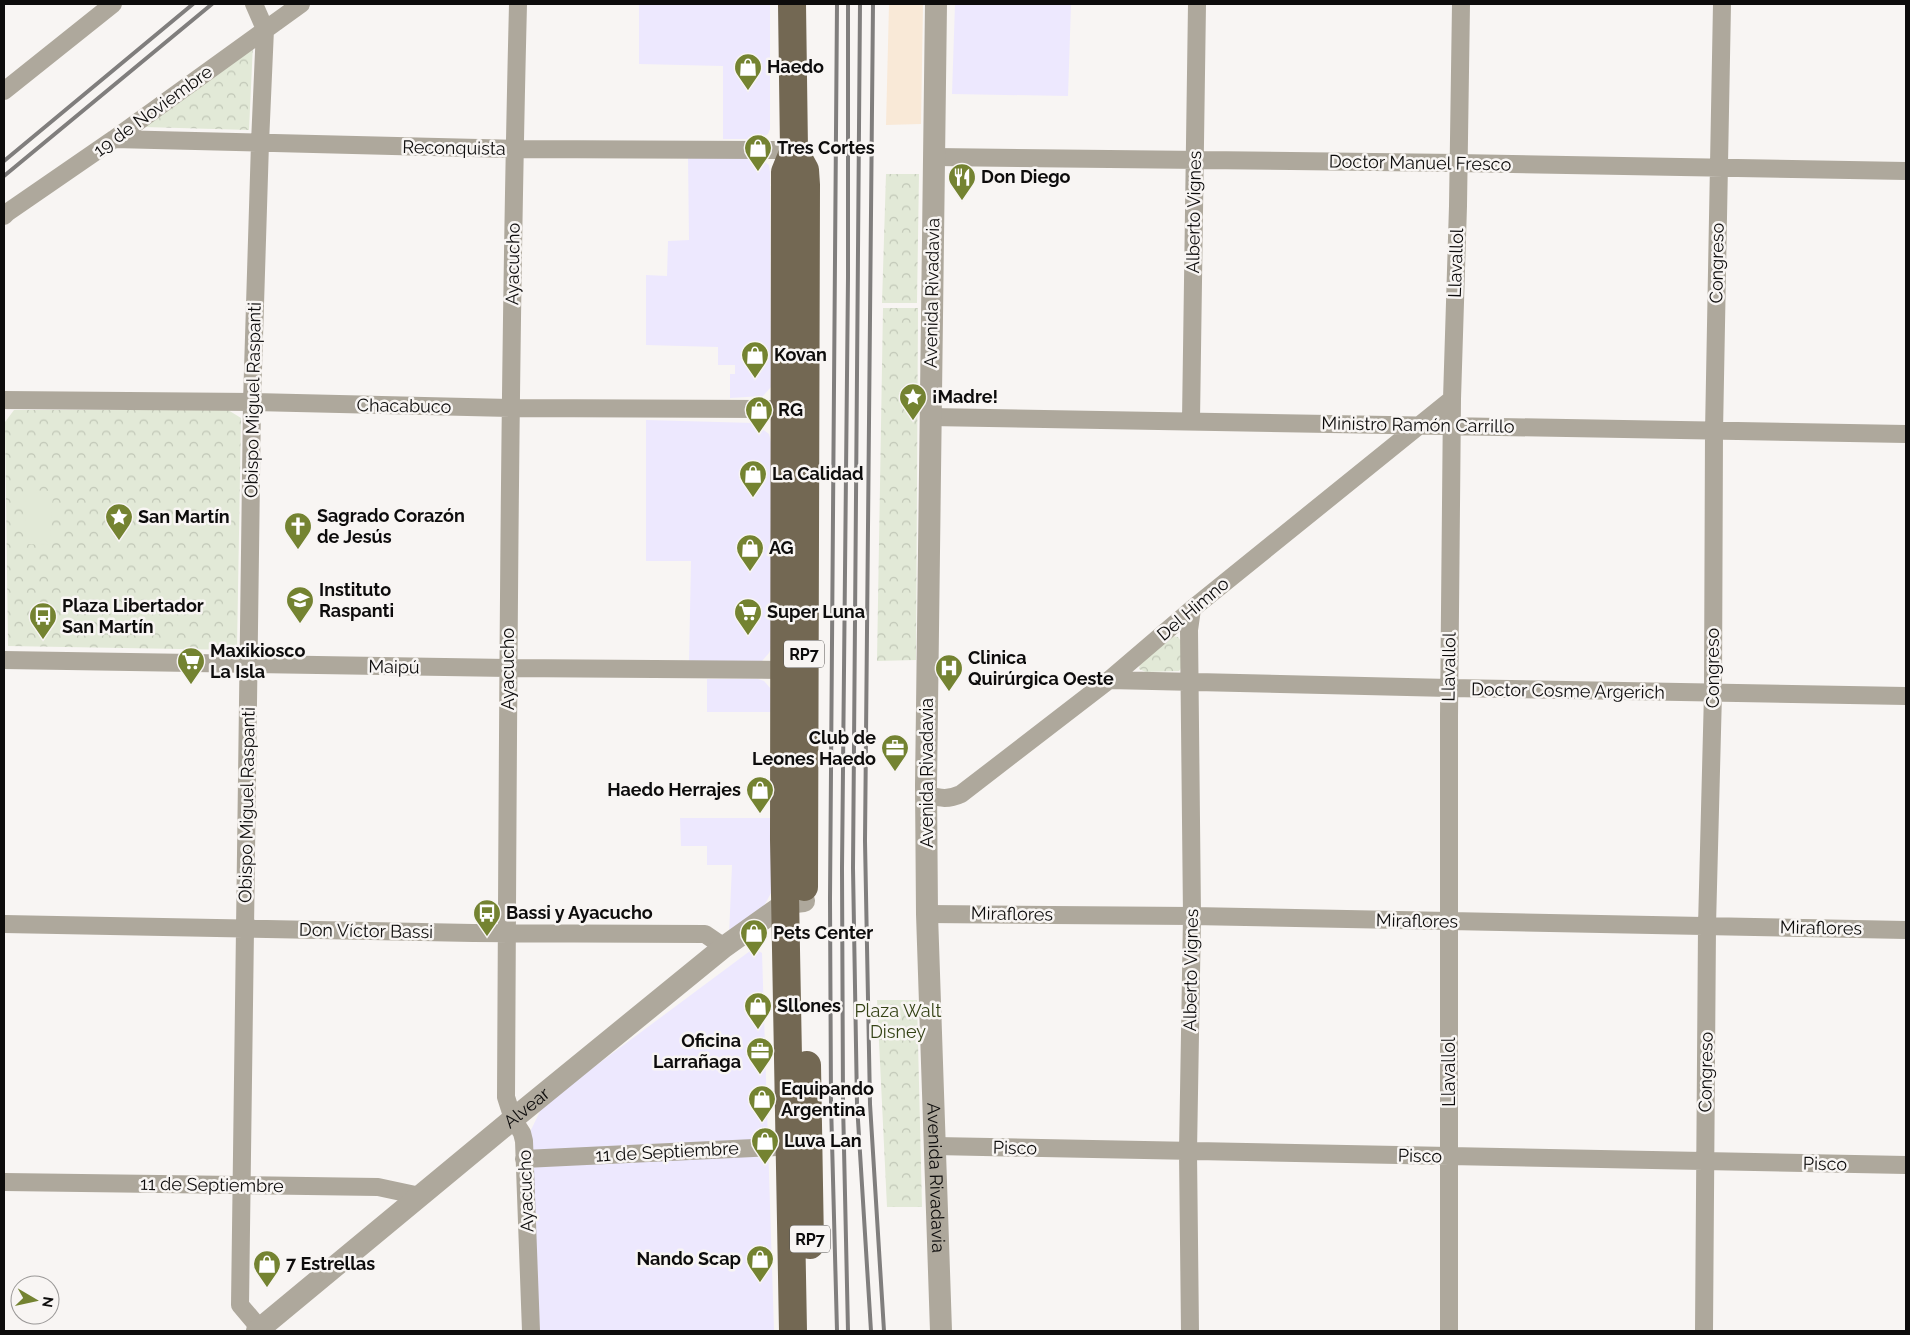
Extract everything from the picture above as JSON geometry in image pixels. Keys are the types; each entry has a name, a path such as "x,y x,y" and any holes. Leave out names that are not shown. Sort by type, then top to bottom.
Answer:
{"main road":[{"name":"RP7","path":"792,4 794,150 805,170 806,184 794,408 784,670 795,902"},
{"name":"RP7","path":"794,408 795,902 799,1146 811,1331"},
{"name":"RP7","path":"793,1331 799,1146"}],"street":[{"path":"4,91 112,4"},
{"name":"Obispo Miguel Raspanti","path":"254,4 265,30 252,402 240,1304 259,1330"},
{"name":"19 de Noviembre","path":"4,216 301,4"},
{"name":"Ayacucho","path":"518,4 508,668 506,1096 512,1118 522,1133 524,1141 531,1331"},
{"name":"Avenida Rivadavia","path":"936,4 926,795 927,914 941,1331"},
{"name":"Alberto Vignes","path":"1191,420 1197,4"},
{"name":"Llavallol","path":"1449,1331 1449,688 1452,399 1458,206 1457,163 1461,4"},
{"name":"Congreso","path":"1704,1331 1707,926 1713,693 1714,432 1722,4"},
{"name":"Reconquista","path":"114,139 515,149 794,150"},
{"name":"Doctor Manuel Fresco","path":"934,157 1457,163 1906,171"},
{"name":"Del Himno","path":"926,795 943,799 961,794 1109,680 1192,610 1452,399"},
{"name":"Chacabuco","path":"4,400 252,402 511,408 794,408"},
{"name":"Ministro Ramón Carrillo","path":"930,417 1191,420 1714,432 1906,434"},
{"name":"Alberto Vignes","path":"1190,1331 1188,1152 1192,916 1189,630 1192,610"},
{"name":"Maipú","path":"4,660 250,665 784,670"},
{"name":"Doctor Cosme Argerich","path":"1109,680 1906,696"},
{"name":"Alvear","path":"259,1330 512,1118 724,947 795,902"},
{"name":"Miraflores","path":"927,914 1192,916 1906,930"},
{"name":"Don Víctor Bassi","path":"4,924 507,933 704,934 724,947"},
{"name":"11 de Septiembre","path":"524,1159 799,1146"},
{"name":"Pisco","path":"935,1146 1906,1165"},
{"name":"11 de Septiembre","path":"4,1182 378,1187 420,1196"}],"shaded area":[{"path":"639,4 770,4 770,129 768,134 760,139 723,139 723,66 639,64"},
{"path":"889,4 923,4 921,124 886,125"},
{"path":"955,4 1071,4 1068,96 952,94"},
{"path":"688,156 760,158 769,165 771,387 763,396 730,398 730,374 735,374 735,365 718,365 718,347 646,345 646,275 667,276 668,241 689,240"},
{"path":"646,420 754,423 769,434 771,442 771,648 762,661 689,662 691,561 646,561"},
{"path":"707,679 758,679 764,681 771,689 771,712 707,712"},
{"path":"680,818 771,818 771,893 764,906 729,935 732,865 707,865 707,846 681,846"},
{"path":"754,948 762,953 774,1331 535,1331 530,1132 543,1105"}],"green space":[{"path":"253,44 249,130 144,127"},
{"path":"886,174 919,174 917,303 882,303"},
{"path":"883,308 918,308 916,660 877,661"},
{"path":"14,410 228,410 241,418 237,650 8,646 5,422"},
{"path":"26,490 53,491 50,545 25,544"},
{"path":"1172,636 1178,637 1181,641 1181,668 1179,671 1146,672 1139,669 1140,664"},
{"name":"Plaza Walt Disney","path":"877,1000 917,1000 922,1207 887,1207"}],"railway":[{"path":"4,161 193,4"},
{"path":"4,176 212,4"},
{"path":"837,4 830,899 831,1103 837,1331"},
{"path":"848,4 848,277 842,868 843,1103 848,1331"},
{"path":"860,4 853,868 857,1104 871,1331"},
{"path":"873,4 865,841 870,1104 884,1331"}],"place":[{"name":"Haedo","path":"748,91"},
{"name":"Tres Cortes","path":"758,172"},
{"name":"Don Diego","path":"962,201"},
{"name":"Kovan","path":"755,379"},
{"name":"¡Madre!","path":"913,421"},
{"name":"RG","path":"759,434"},
{"name":"La Calidad","path":"753,498"},
{"name":"San Martín","path":"119,541"},
{"name":"Sagrado Corazón de Jesús","path":"298,550"},
{"name":"AG","path":"750,572"},
{"name":"Instituto Raspanti","path":"300,624"},
{"name":"Super Luna","path":"748,636"},
{"name":"Plaza Libertador San Martín","path":"43,640"},
{"name":"Maxikiosco La Isla","path":"191,685"},
{"name":"Clinica Quirúrgica Oeste","path":"949,692"},
{"name":"Club de Leones Haedo","path":"895,772"},
{"name":"Haedo Herrajes","path":"760,814"},
{"name":"Bassi y Ayacucho","path":"487,937"},
{"name":"Pets Center","path":"754,957"},
{"name":"Sllones","path":"758,1030"},
{"name":"Oficina Larrañaga","path":"760,1075"},
{"name":"Equipando Argentina","path":"762,1123"},
{"name":"Luva Lan","path":"765,1165"},
{"name":"Nando Scap","path":"760,1283"},
{"name":"7 Estrellas","path":"267,1288"}]}
